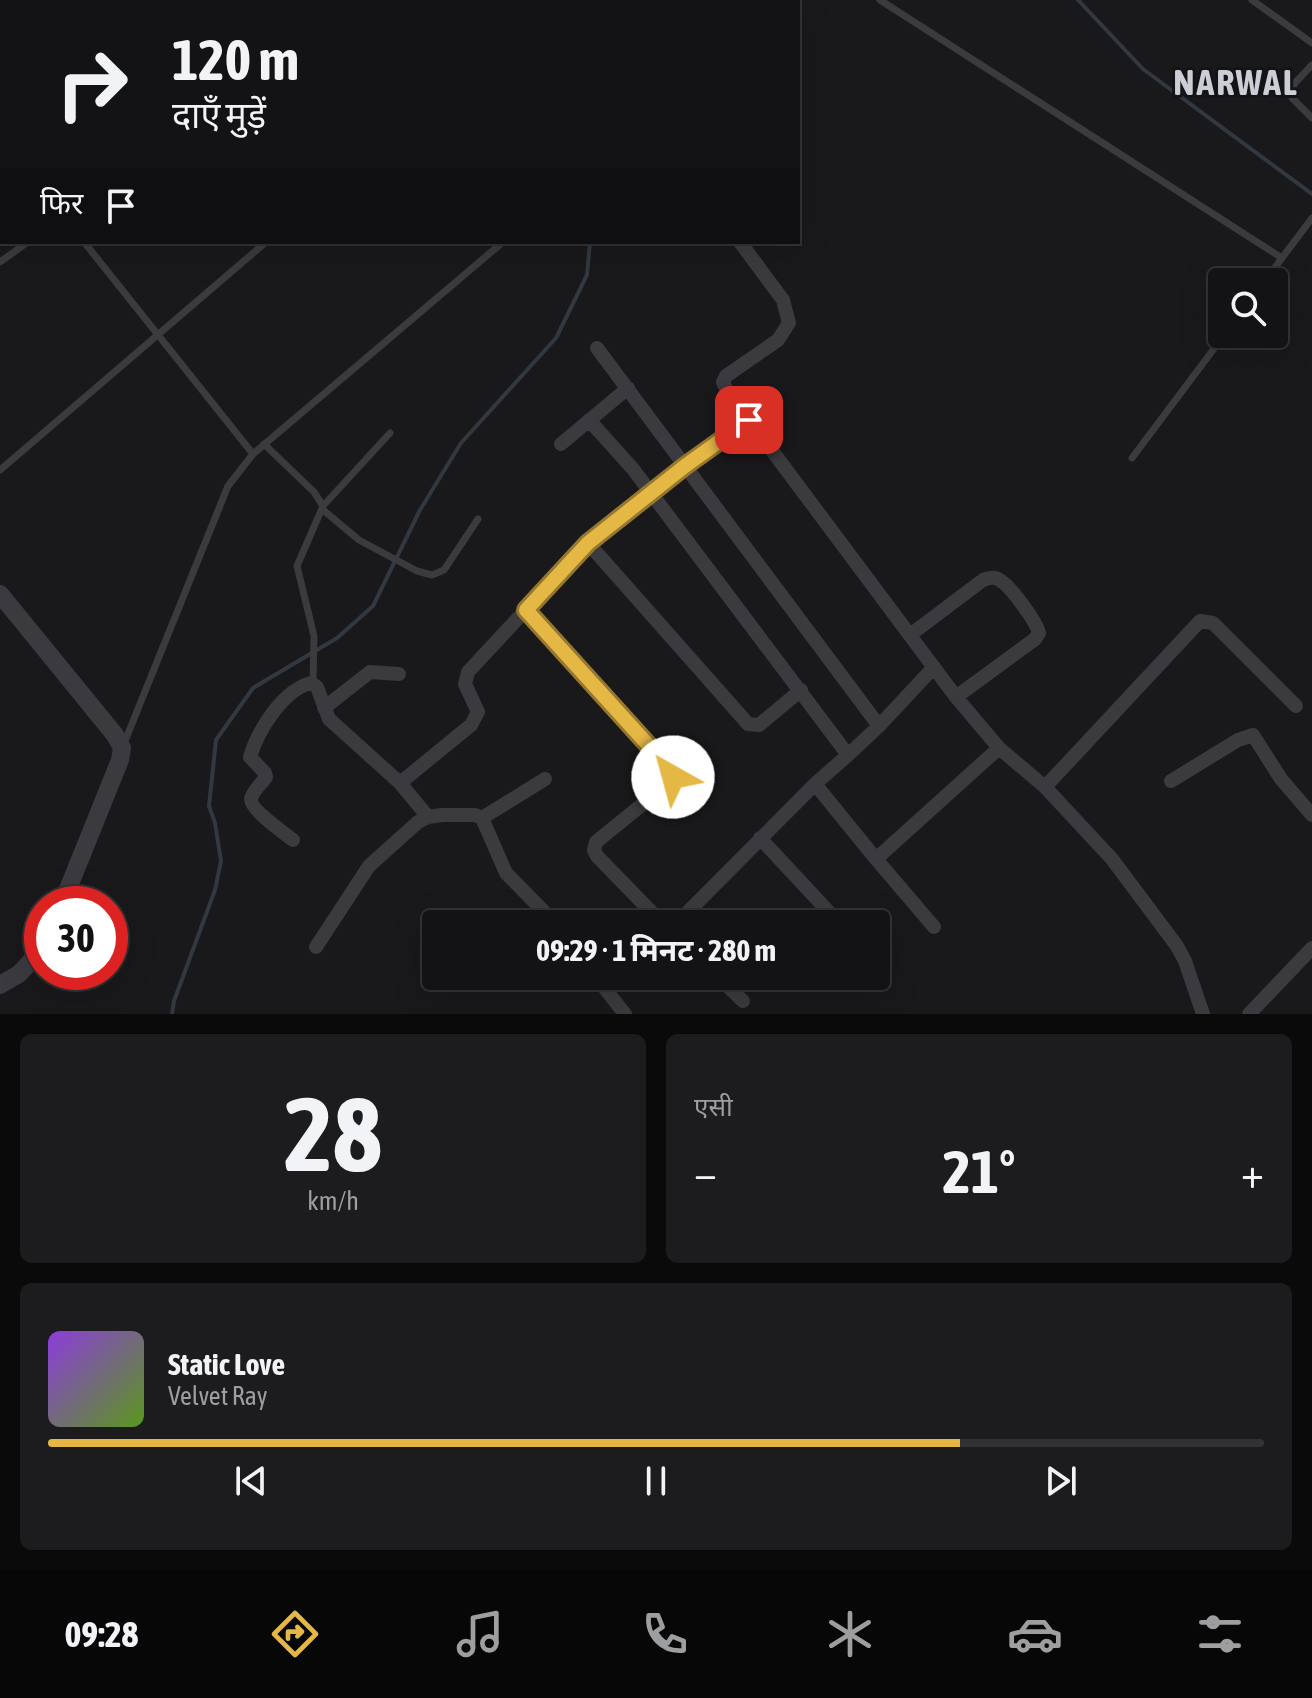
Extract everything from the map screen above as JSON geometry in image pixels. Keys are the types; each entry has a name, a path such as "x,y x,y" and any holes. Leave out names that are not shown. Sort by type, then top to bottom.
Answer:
{"street":[{"path":"741,244 783,300 789,323 778,340 726,376 723,382 956,697 999,748 1045,787 1112,859 1185,961 1203,1014"},
{"path":"597,348 879,726"},
{"path":"561,444 628,388"},
{"path":"589,420 651,493 848,755"},
{"path":"400,783 471,725 477,717 476,705 465,678 588,543 749,420"},
{"path":"588,543 748,724 759,725 801,690"},
{"path":"910,635 989,578 1003,582 1033,620 1039,633 1035,639 956,697"},
{"path":"0,594 115,735 122,748 120,760 69,886"},
{"path":"526,610 671,772 673,777 670,782 596,842 594,850 649,910"},
{"path":"1045,787 1200,621 1213,623 1296,706"},
{"path":"690,910 815,784 879,726 934,667"},
{"path":"324,708 370,672 399,674"},
{"path":"293,840 253,806 251,798 266,777 250,757 256,741 290,694 299,687 313,683 335,725 400,783 428,817"},
{"path":"1171,781 1238,740 1253,735 1281,779 1312,815"},
{"path":"876,859 999,748"},
{"path":"482,818 545,779"},
{"path":"815,784 934,927"},
{"path":"316,947 369,866 418,822 428,817 475,815 482,818 499,864 542,910"},
{"path":"760,838 827,910"},
{"path":"1249,1014 1312,948"},
{"path":"0,985 24,969"},
{"path":"606,990 625,1014"},
{"path":"732,990 743,1001"}],"lane":[{"path":"880,0 1282,258"},
{"path":"1252,0 1312,43"},
{"path":"1312,65 1294,84 1292,98 1312,118"},
{"path":"1274,268 1312,218"},
{"path":"0,262 25,244"},
{"path":"86,244 253,454"},
{"path":"0,470 264,244"},
{"path":"122,748 228,486 264,444 501,244"},
{"path":"1132,458 1214,348"},
{"path":"313,683 314,642 297,566 322,507 390,433"},
{"path":"264,444 314,492 322,507 359,540 417,571 432,575 444,570 478,519"}],"waterway":[{"path":"1078,0 1143,69 1312,194"},
{"path":"172,1014 215,890 221,861 209,806 216,740 253,688 337,638 373,606 420,510 461,443 556,338 587,275 590,244"}],"district":[{"name":"NARWAL","path":"1236,82"}],"route":[{"path":"673,777 668,767 526,610 588,543 749,420"}]}
